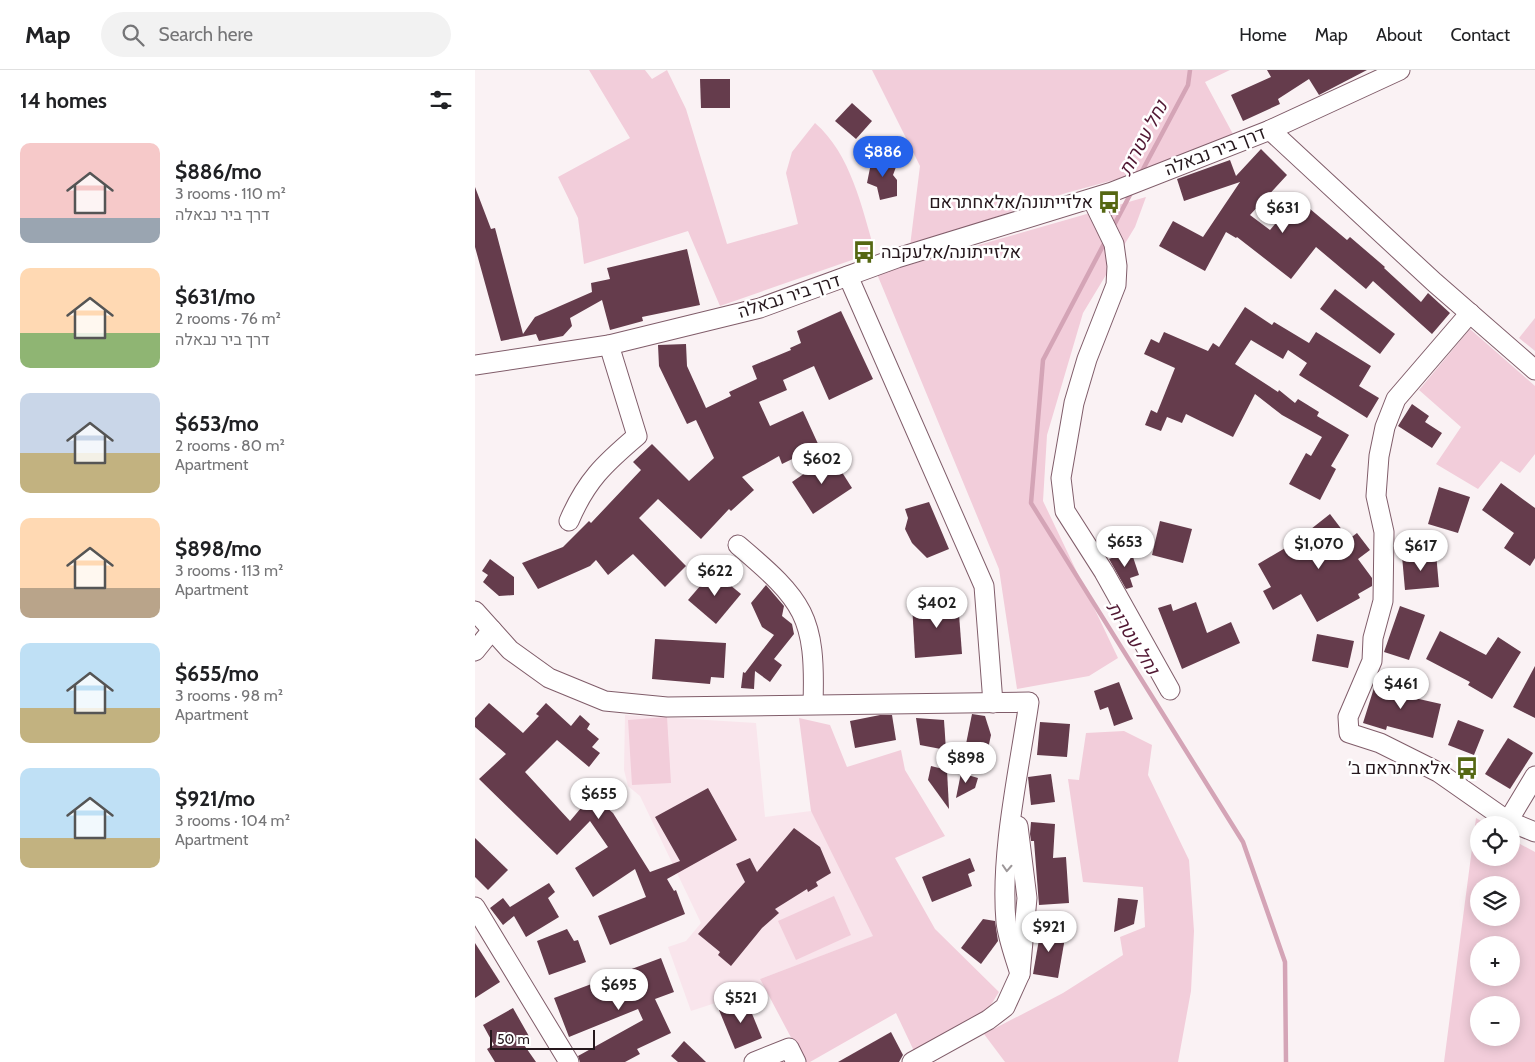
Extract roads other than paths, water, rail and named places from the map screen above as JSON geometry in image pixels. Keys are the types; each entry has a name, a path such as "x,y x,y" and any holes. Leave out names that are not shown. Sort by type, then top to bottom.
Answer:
{"street":[{"name":"דרך ביר נבאלה","path":"475,365 609,345 760,308 897,258 1092,199 1270,130 1400,70"},
{"path":"1270,130 1535,370"},
{"path":"1092,199 1113,244 1117,266 1116,285 1087,360 1074,402 1061,478 1065,511 1104,572 1171,690"},
{"path":"848,276 984,586 993,703"},
{"path":"1470,313 1396,398 1385,427 1379,456 1376,496 1384,532 1383,601 1373,638 1372,661 1348,717 1349,733 1380,744 1438,772 1501,816"},
{"path":"569,521 585,488 607,462 637,436 609,345"},
{"path":"738,545 774,575 790,594 809,628 815,662 813,704"},
{"path":"475,611 511,650 549,678 605,701 667,707 1029,702 1008,855 1006,924 1020,974 1005,1007 988,1020 912,1062"},
{"path":"475,651 492,630"},
{"path":"1511,816 1535,776"},
{"path":"1520,826 1535,832"},
{"path":"475,907 569,1062"},
{"path":"754,1062 789,1048 795,1062"}],"waterway":[{"name":"נחל עטרות","path":"1141,173 1188,85 1190,70"},
{"name":"נחל עטרות","path":"1112,229 1132,191"},
{"name":"נחל עטרות","path":"1106,240 1043,360 1031,503 1243,842 1285,962 1286,1062"}],"place":[{"name":"אלזייתונה/אלאחתראם","path":"1109,202"},
{"name":"אלזייתונה/אלעקבה","path":"864,252"},
{"name":"אלאחתראם ב׳","path":"1467,768"}]}
